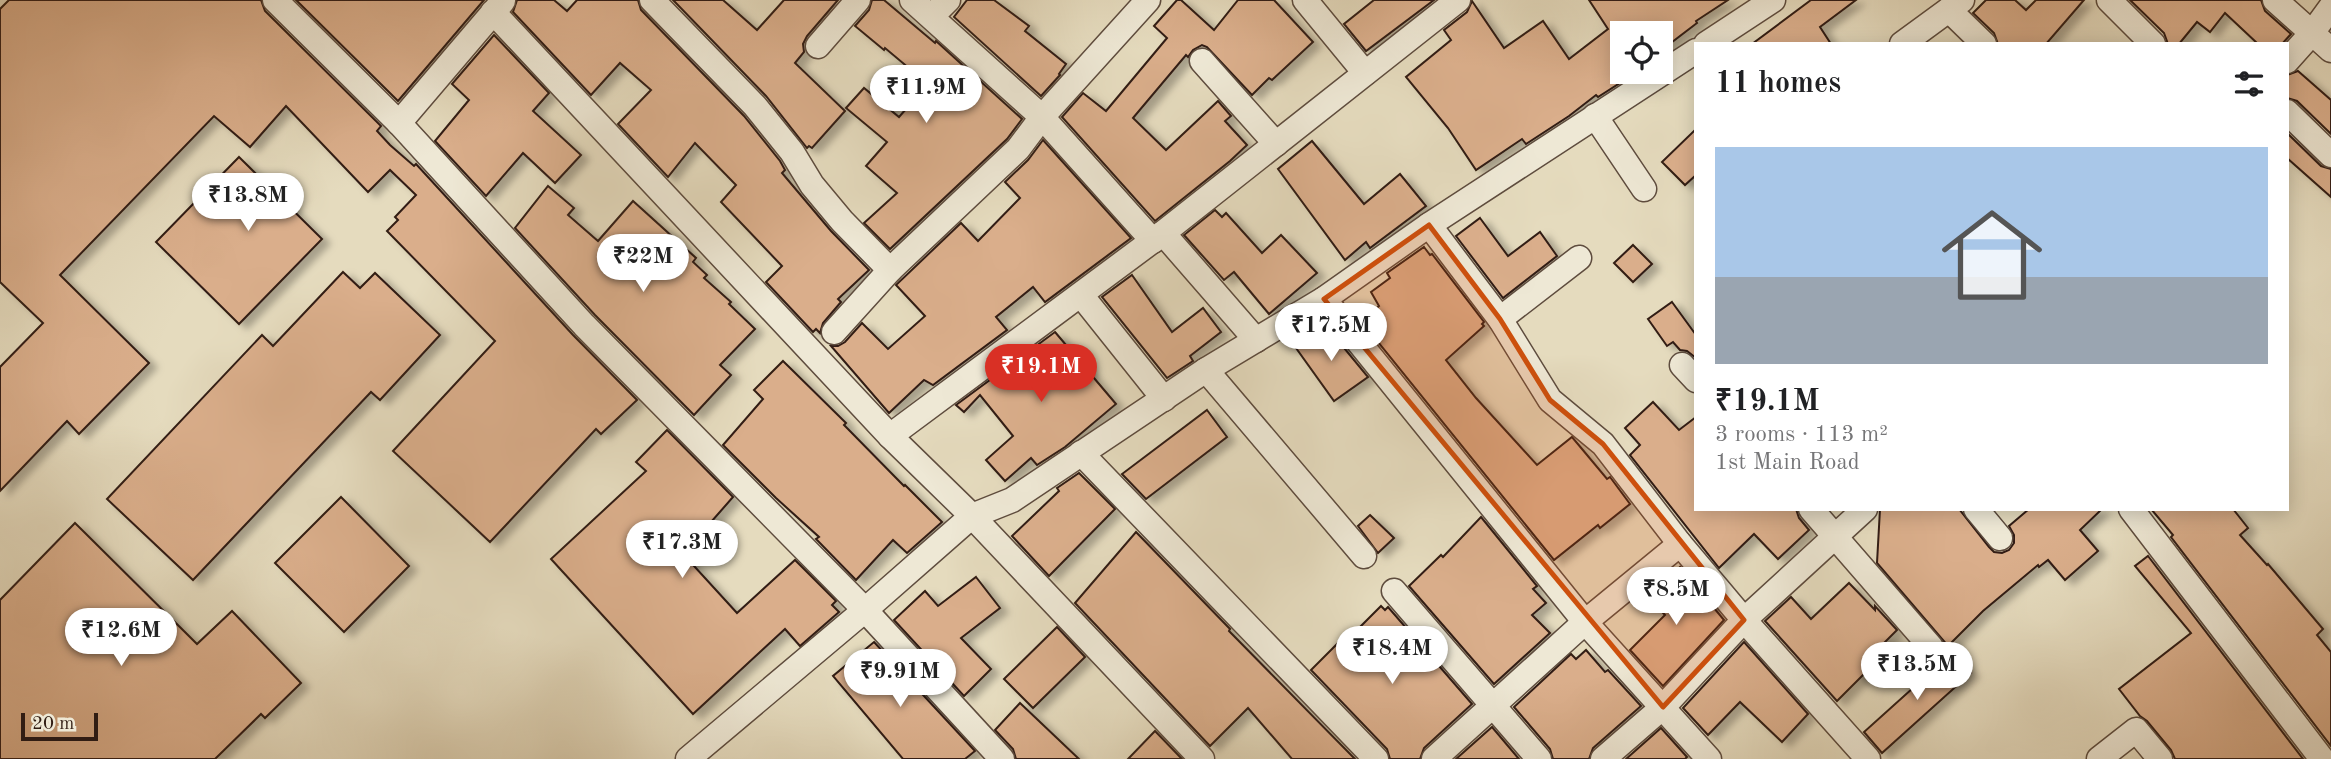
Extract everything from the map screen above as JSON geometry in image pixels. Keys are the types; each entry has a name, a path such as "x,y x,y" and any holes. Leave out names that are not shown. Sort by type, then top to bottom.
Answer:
{"street":[{"path":"652,0 755,106 842,221 890,270"},
{"path":"818,46 858,0"},
{"path":"912,0 940,8 1256,340"},
{"path":"834,332 890,270 1018,149 1042,117 1148,0"},
{"path":"1305,0 1365,74"},
{"path":"890,436 1158,237 1458,0"},
{"path":"1709,42 1773,0"},
{"path":"2109,0 2151,42"},
{"path":"2275,0 2331,50"},
{"path":"283,3 399,123 584,325 865,610 1002,759"},
{"path":"1905,42 1955,5 1983,42"},
{"path":"399,123 498,6 890,436 972,516 1202,759"},
{"path":"2289,59 2331,7"},
{"path":"688,759 972,516 1012,500 1206,370 1324,299 1429,225 1694,52"},
{"path":"1202,61 1276,144"},
{"path":"2289,114 2331,156"},
{"path":"1595,116 1644,189"},
{"path":"1429,225 1500,319 1550,400 1603,444 1680,544 1868,759"},
{"path":"1500,319 1579,258"},
{"path":"1081,295 1164,399"},
{"path":"1324,299 1586,622 1709,759"},
{"path":"1206,370 1364,556"},
{"path":"1081,453 1376,759"},
{"path":"1813,511 1931,647"},
{"path":"1603,759 1663,707 1744,620 1863,511"},
{"path":"1978,511 2000,537"},
{"path":"2133,511 2322,759"},
{"path":"1434,759 1586,622 1680,544"},
{"path":"1394,591 1539,759"},
{"path":"2099,759 2136,730 2160,759"}],"highlighted area":[{"path":"1429,225 1500,319 1550,400 1603,444 1744,620 1663,707 1324,299"}],"building":[{"path":"9,0 261,0 265,11 381,126 377,131 390,145 414,166 416,164 573,335 637,400 601,434 596,429 490,542 393,451 495,341 387,231 398,220 395,217 416,195 390,170 368,192 286,106 250,147 214,116 60,275 149,363 79,434 67,421 0,491 0,367 43,323 0,282 0,9"},
{"path":"296,0 484,0 398,101"},
{"path":"517,0 554,0 567,11 577,0 638,0 641,10 744,116 780,161 785,170 782,173 831,231 869,270 838,299 841,302 823,323 820,333 816,329 813,332 766,282 782,266 721,202 736,185 695,143 668,177 618,124 651,90 620,63 591,95 513,12"},
{"path":"673,0 723,0 757,30 784,0 838,0 807,36 803,44 804,52 795,63 845,111 812,148 807,148 766,96"},
{"path":"872,0 884,0 935,43 936,41 1022,119 1007,139 890,249 864,223 897,193 866,166 887,142 846,108 864,88 899,117 928,84 855,26 869,10"},
{"path":"967,0 994,0 1029,26 1025,31 1066,64 1041,96 954,17"},
{"path":"1177,0 1181,0 1214,30 1238,0 1274,0 1313,42 1252,95 1207,47 1202,45 1188,57 1186,55 1133,118 1166,150 1218,101 1231,116 1225,121 1247,145 1155,221 1062,117 1083,93 1106,111 1167,38 1154,26"},
{"path":"1374,0 1434,0 1366,51 1344,24"},
{"path":"1589,0 1728,0 1696,21 1697,23 1673,41 1673,21 1610,21 1610,84 1618,84 1598,97 1596,95 1526,144 1522,139 1476,170 1448,128 1406,77 1451,40 1444,30 1467,12 1472,1 1504,48 1543,21 1569,59 1608,29"},
{"path":"1811,0 1856,0 1820,27 1830,42 1755,42"},
{"path":"1986,0 2015,0 2026,10 2036,0 2084,0 2048,42 1997,42 1994,33 1973,13"},
{"path":"2130,0 2261,0 2265,11 2291,34 2284,42 2256,42 2225,13 2210,32 2197,22 2181,42 2167,42 2164,33"},
{"path":"494,35 549,93 533,111 581,155 555,183 523,153 486,196 435,141 469,100 452,84"},
{"path":"2298,71 2331,100 2331,134 2297,101 2289,99 2289,74"},
{"path":"1694,131 1694,177 1685,185 1662,162"},
{"path":"2289,135 2321,166 2331,169 2331,197 2289,160"},
{"path":"1043,140 1131,238 1045,302 1033,287 996,317 1007,330 933,385 924,380 889,413 831,346 845,342 862,323 888,349 925,316 896,285 961,223 978,241 1020,198 1005,182 1028,160"},
{"path":"1312,141 1364,204 1400,174 1426,206 1370,248 1366,242 1345,260 1278,169"},
{"path":"239,157 322,239 239,324 156,242"},
{"path":"548,186 574,208 568,215 598,241 633,201 696,258 693,262 707,275 704,278 731,302 729,304 755,329 720,365 731,375 694,415 595,315 515,228"},
{"path":"1215,210 1222,217 1226,213 1262,253 1281,235 1317,273 1269,314 1234,272 1224,280 1184,235"},
{"path":"1480,218 1508,256 1540,232 1557,256 1503,298 1456,236"},
{"path":"1633,245 1652,264 1633,282 1614,263"},
{"path":"1424,247 1484,322 1484,326 1446,360 1476,398 1537,465 1572,437 1607,479 1610,477 1630,504 1554,560 1361,321 1379,306 1371,292 1390,278 1387,273"},
{"path":"343,272 360,288 375,273 440,335 380,400 371,392 193,580 107,499 262,335 273,346"},
{"path":"1132,275 1172,332 1203,308 1221,332 1190,356 1193,361 1167,378 1102,297"},
{"path":"1672,302 1694,332 1694,356 1680,350 1673,342 1667,346 1648,319"},
{"path":"1326,326 1368,377 1334,401 1296,348"},
{"path":"1055,332 1116,404 1065,447 1037,465 1031,458 1005,481 986,460 1013,436 980,395 964,412 956,405"},
{"path":"783,361 942,522 907,553 893,540 856,580 816,539 819,537 723,445 763,399 754,390"},
{"path":"1653,402 1679,430 1694,419 1694,511 1797,511 1809,530 1778,559 1754,534 1719,568 1630,455 1640,445 1625,428"},
{"path":"1207,410 1227,437 1146,499 1122,474"},
{"path":"667,430 733,497 683,554 737,613 795,560 836,601 832,605 839,612 800,646 785,629 693,714 551,559 646,471 636,462"},
{"path":"1079,473 1115,509 1049,576 1012,536 1059,491 1057,488"},
{"path":"341,497 409,566 344,632 275,563"},
{"path":"1880,511 1961,511 1989,547 1994,552 2002,553 2009,550 2014,543 2014,535 2009,526 2027,511 2100,511 2080,530 2098,551 2065,580 2048,560 2039,567 2038,565 1983,611 1948,646 1877,563"},
{"path":"2153,511 2235,511 2248,528 2240,535 2323,629 2317,635 2331,652 2331,746 2171,537 2173,535"},
{"path":"1370,515 1394,538 1378,553 1358,526"},
{"path":"1481,517 1537,586 1533,589 1546,603 1532,615 1550,633 1494,684 1409,586 1441,555 1443,557"},
{"path":"75,523 197,644 232,611 301,683 265,718 261,714 215,759 0,759 0,600"},
{"path":"1136,532 1355,759 1292,759 1248,708 1210,746 1075,603"},
{"path":"2148,556 2303,759 2175,759 2171,750 2119,689 2191,633 2135,566"},
{"path":"1680,567 1724,620 1663,686 1630,650 1665,615 1649,597"},
{"path":"976,577 1000,608 961,638 991,669 964,696 894,620 925,591 938,606"},
{"path":"1849,583 1897,630 1864,663 1869,669 1837,701 1765,621 1791,597 1811,619"},
{"path":"1381,606 1385,610 1388,607 1472,704 1424,748 1420,759 1390,759 1387,749 1311,670 1343,638 1346,641"},
{"path":"1057,627 1085,657 1033,708 1004,679"},
{"path":"874,642 975,751 965,759 903,759 833,676"},
{"path":"1744,642 1808,714 1782,742 1740,702 1708,735 1683,708"},
{"path":"1586,650 1641,706 1593,748 1589,759 1553,759 1550,749 1514,707 1571,654 1576,659"},
{"path":"1953,652 1971,673 1882,753 1864,732"},
{"path":"1020,703 1079,759 1016,759 1013,749 995,730"},
{"path":"1492,727 1519,759 1456,759"},
{"path":"1661,728 1687,757 1685,759 1626,759"},
{"path":"1155,731 1182,759 1128,759"}]}
